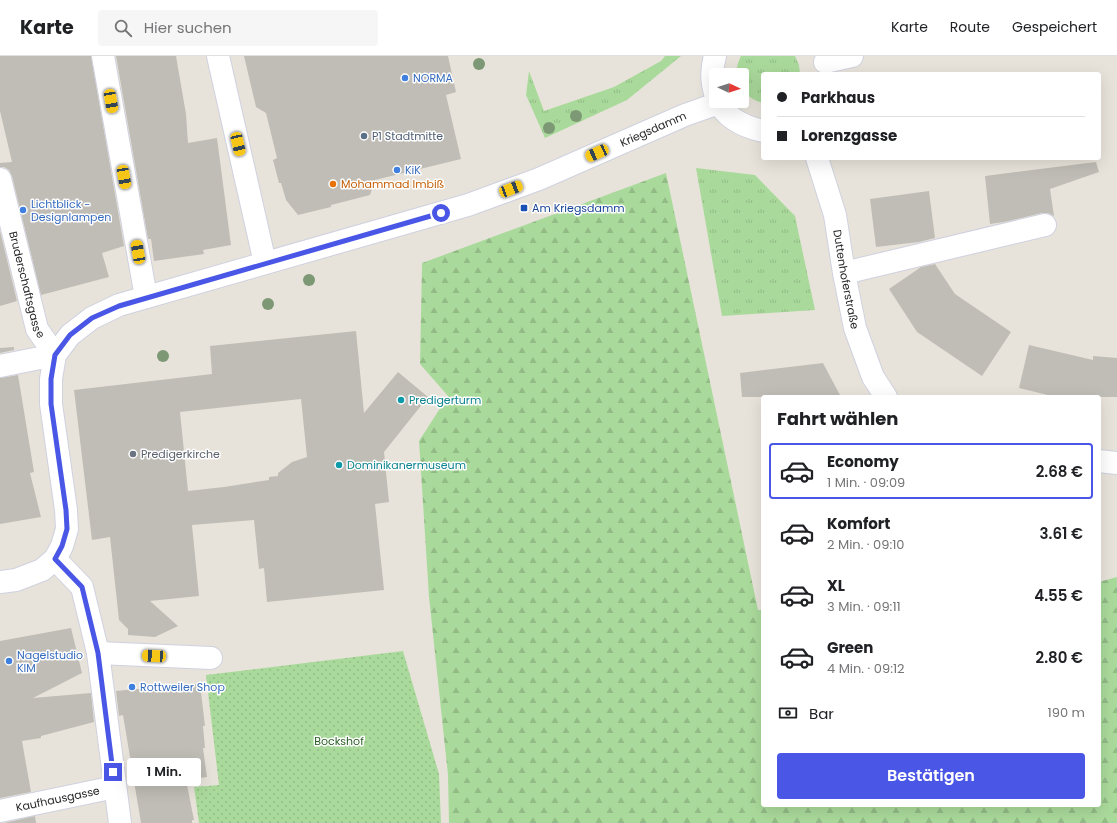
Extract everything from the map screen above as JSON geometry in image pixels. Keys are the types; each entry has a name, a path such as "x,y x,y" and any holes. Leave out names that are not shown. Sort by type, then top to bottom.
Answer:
{"street":[{"path":"103,56 146,297"},
{"path":"218,56 265,263"},
{"path":"711,68 715,56"},
{"path":"824,64 852,56"},
{"name":"Kriegsdamm","path":"55,355 70,335 92,318 119,306 468,205 539,179 709,104"},
{"path":"724,108 730,117 745,126 761,130"},
{"name":"Duttenhoferstraße","path":"818,160 835,215 844,273 855,328 873,376 885,395"},
{"name":"Bruderschaftsgasse","path":"0,179 37,329 55,355"},
{"path":"844,273 1045,225"},
{"path":"0,366 55,355 51,379 51,404 66,510 67,529 62,546 55,559 42,570 16,580 0,582"},
{"path":"1101,461 1117,463"},
{"path":"55,559 82,587 98,653 120,823"},
{"path":"98,653 211,658"},
{"name":"Kaufhausgasse","path":"0,811 115,786"}],"green space":[{"path":"665,56 681,56 627,100 545,138 526,95 529,71 544,111 614,87 661,61"},
{"path":"741,56 795,56 799,65 800,72 761,72 761,102 749,96 749,68 738,68"},
{"path":"696,168 755,175 795,216 815,310 722,316"},
{"path":"666,173 758,610 761,610 761,807 1101,807 1101,581 1117,577 1117,823 449,823 448,775 429,597 419,441 448,396 420,364 422,263"},
{"name":"Bockshof","path":"403,651 439,774 441,823 199,823 194,787 219,785 206,675"}],"building":[{"path":"0,56 91,56 124,246 102,253 109,277 41,295 12,176 9,170 4,167 0,167 0,163 12,162 0,111"},
{"path":"116,56 176,56 186,114 188,143 217,138 231,245 203,250 204,254 154,261 151,239 148,239"},
{"name":"P1 Stadtmitte","path":"244,56 448,56 456,92 446,95 461,159 375,180 370,195 298,215 286,200 281,183 279,183 273,160 277,158 266,113 256,107"},
{"path":"1096,162 1099,172 1050,189 1054,216 1048,213 1042,213 990,224 985,176"},
{"path":"929,191 935,238 919,242 876,247 870,199"},
{"path":"0,231 17,301 0,306"},
{"path":"935,264 955,294 1011,332 982,376 917,332 889,289 921,267"},
{"path":"356,331 364,413 398,372 428,397 384,452 389,502 375,504 384,590 267,602 264,568 259,569 254,520 192,525 199,596 150,601 178,626 155,637 128,635 128,629 119,620 110,537 92,540 74,390 212,374 210,346","holes":["301,399 307,457 292,462 278,473 278,476 269,477 269,480 188,491 180,412"]},
{"path":"1029,345 1093,360 1093,356 1117,358 1117,397 1101,397 1101,395 1048,395 1019,388"},
{"path":"14,347 14,350 0,353 0,348"},
{"path":"823,363 840,395 761,395 761,397 742,397 740,373"},
{"path":"18,375 34,472 30,473 41,517 0,524 0,378"},
{"path":"71,628 82,673 33,698 91,693 94,722 41,736 41,738 22,741 31,792 0,798 0,641"},
{"path":"200,684 205,726 203,726 205,748 203,748 207,777 186,780 194,820 192,820 192,823 141,823 123,715 119,716 116,691 137,689 170,690 170,687"},
{"path":"35,816 36,823 4,823"}],"place":[{"name":"NORMA","path":"405,78"},
{"name":"P1 Stadtmitte","path":"364,136"},
{"name":"KiK","path":"397,170"},
{"name":"Mohammad Imbiß","path":"333,184"},
{"name":"Am Kriegsdamm","path":"524,208"},
{"name":"Lichtblick - Designlampen","path":"23,210"},
{"name":"Predigerturm","path":"401,400"},
{"name":"Predigerkirche","path":"133,454"},
{"name":"Dominikanermuseum","path":"339,465"},
{"name":"Nagelstudio KIM","path":"9,661"},
{"name":"Rottweiler Shop","path":"132,687"}],"route":[{"path":"113,772 98,653 82,587 55,559 62,546 67,529 66,510 51,404 51,379 55,355 70,335 92,318 119,306 441,213"}]}
